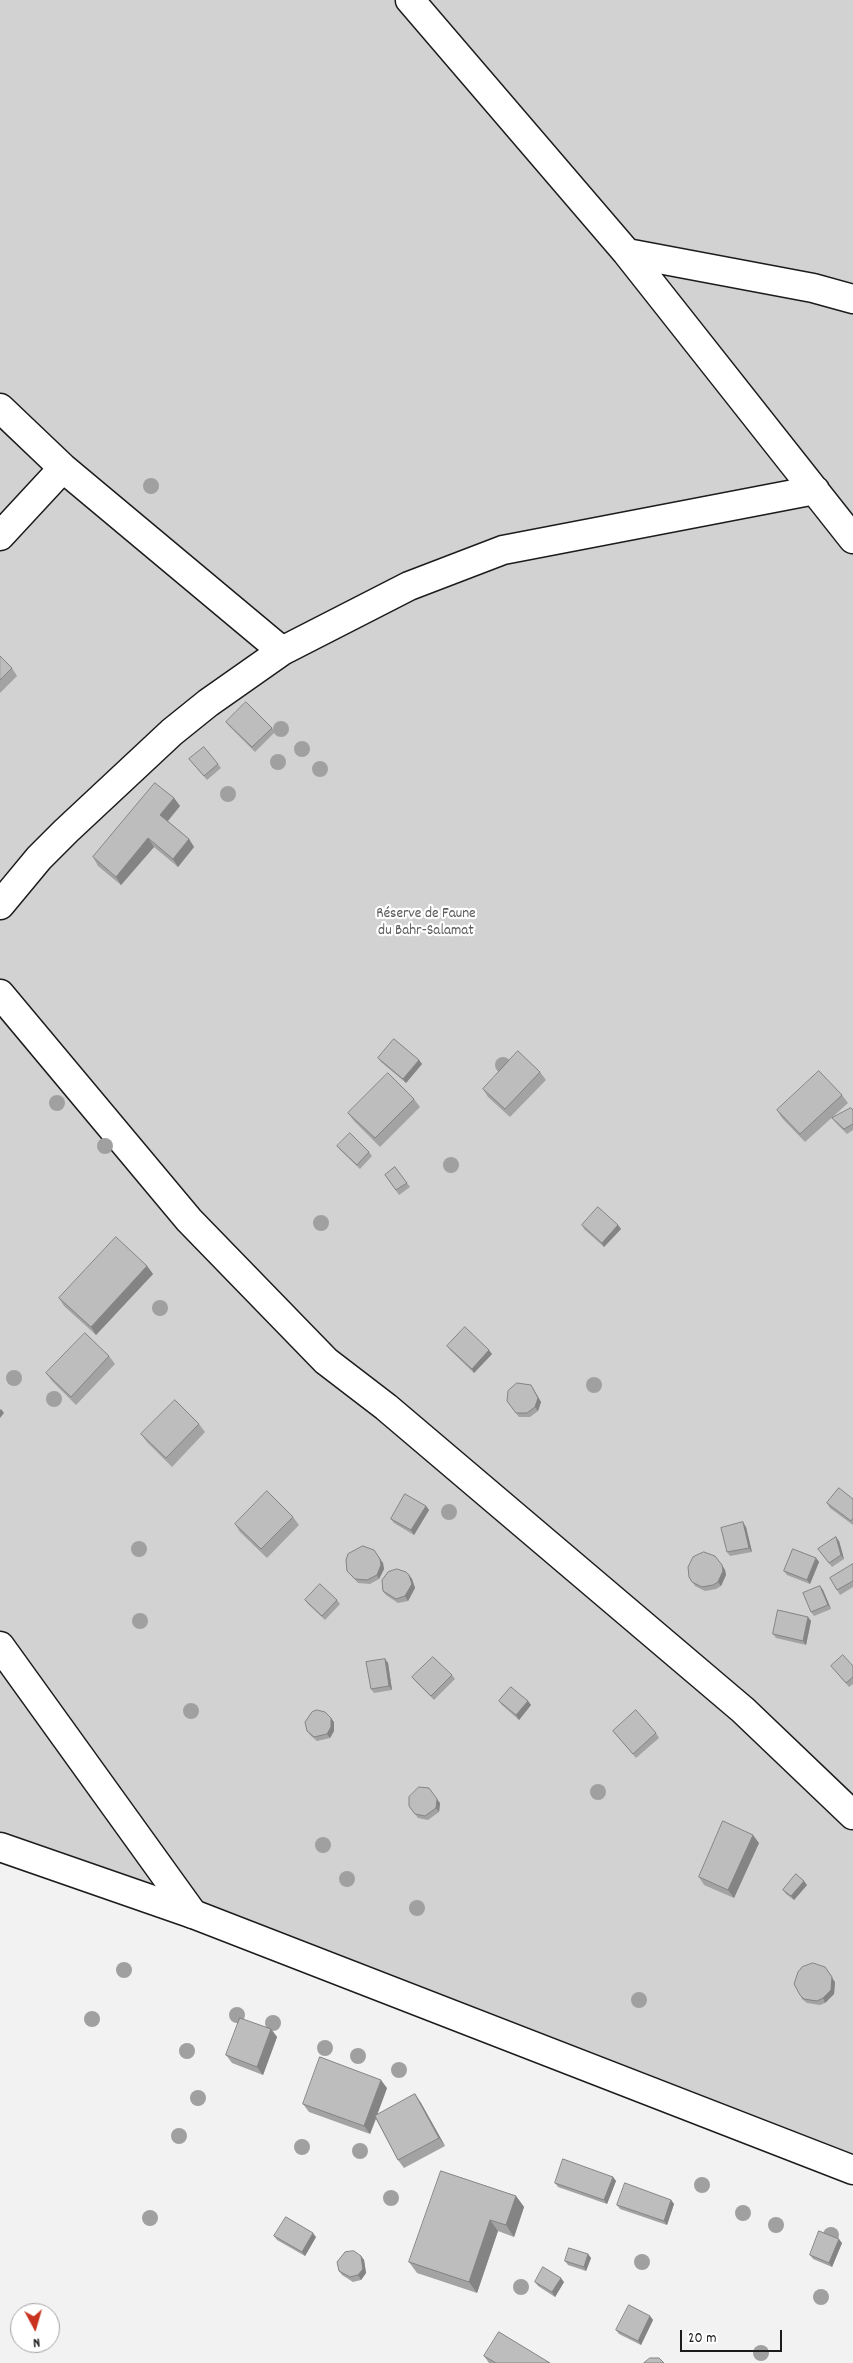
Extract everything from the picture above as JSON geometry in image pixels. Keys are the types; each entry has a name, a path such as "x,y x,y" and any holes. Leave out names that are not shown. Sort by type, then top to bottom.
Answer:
{"street":[{"path":"410,0 628,253 853,539"},
{"path":"628,253 813,288 853,299"},
{"path":"0,408 63,468 282,651"},
{"path":"0,536 63,468"},
{"path":"0,905 39,858 66,830 172,732 208,703 282,651 409,586 503,550 815,490"},
{"path":"0,994 189,1220 326,1361 386,1407 743,1710 853,1815"},
{"path":"0,1646 193,1914"},
{"path":"0,1847 193,1914 853,2170"}],"green space":[{"name":"Réserve de Faune du Bahr-Salamat","path":"0,0 853,0 853,2170 0,1847"}],"building":[{"path":"0,656 12,668 0,680"},
{"path":"246,702 272,728 252,747 226,722"},
{"path":"204,747 218,764 204,776 189,759"},
{"path":"155,783 174,798 160,815 189,839 173,859 148,838 116,877 93,857"},
{"path":"394,1039 419,1060 403,1079 378,1058"},
{"path":"518,1051 540,1072 505,1109 483,1089"},
{"path":"819,1071 842,1095 800,1134 777,1110"},
{"path":"388,1073 414,1099 375,1138 348,1113"},
{"path":"851,1108 853,1110 853,1124 844,1129 832,1118"},
{"path":"350,1133 369,1152 357,1165 337,1146"},
{"path":"395,1167 407,1183 396,1190 385,1175"},
{"path":"598,1207 618,1225 602,1243 582,1225"},
{"path":"116,1237 147,1266 91,1327 59,1298"},
{"path":"465,1327 489,1350 472,1369 447,1346"},
{"path":"85,1333 109,1356 71,1397 46,1373"},
{"path":"517,1383 531,1385 538,1398 535,1407 527,1413 516,1413 507,1401 508,1391"},
{"path":"175,1400 199,1424 166,1458 141,1434"},
{"path":"839,1488 853,1499 853,1518 851,1521 827,1503"},
{"path":"267,1491 293,1517 261,1549 235,1524"},
{"path":"405,1494 426,1506 411,1530 391,1519"},
{"path":"743,1522 749,1548 727,1552 721,1528"},
{"path":"836,1537 841,1555 829,1563 818,1549"},
{"path":"363,1546 374,1550 380,1559 381,1565 377,1575 367,1580 355,1579 347,1571 346,1560 348,1554"},
{"path":"793,1549 816,1558 807,1580 784,1571"},
{"path":"704,1552 715,1556 722,1565 723,1571 718,1582 702,1587 692,1582 689,1577 688,1567 693,1557"},
{"path":"853,1564 853,1581 837,1590 830,1578"},
{"path":"397,1569 409,1575 412,1584 405,1596 396,1599 383,1591 382,1580 388,1572"},
{"path":"320,1584 337,1600 322,1616 305,1600"},
{"path":"820,1586 828,1605 811,1612 803,1593"},
{"path":"778,1610 808,1617 803,1641 773,1634"},
{"path":"843,1655 853,1666 853,1677 846,1683 831,1666"},
{"path":"433,1657 452,1675 431,1696 412,1677"},
{"path":"385,1659 389,1686 371,1689 366,1662"},
{"path":"511,1687 528,1701 516,1715 499,1701"},
{"path":"317,1710 325,1712 331,1718 331,1727 327,1734 314,1737 307,1731 305,1722 312,1712"},
{"path":"636,1710 656,1733 633,1754 613,1731"},
{"path":"419,1787 429,1788 437,1799 436,1808 425,1816 415,1814 409,1806 409,1797"},
{"path":"723,1821 753,1835 728,1890 699,1877"},
{"path":"796,1874 804,1881 791,1896 783,1890"},
{"path":"813,1963 825,1967 832,1977 831,1990 817,2001 804,1999 794,1984 802,1967"},
{"path":"240,2018 271,2029 257,2067 226,2055"},
{"path":"320,2057 381,2080 364,2126 303,2104"},
{"path":"415,2094 439,2138 398,2160 375,2116"},
{"path":"563,2159 613,2177 604,2200 555,2183"},
{"path":"441,2171 516,2196 506,2225 490,2220 469,2282 409,2262"},
{"path":"625,2183 671,2200 664,2221 617,2205"},
{"path":"286,2217 313,2233 302,2252 274,2236"},
{"path":"819,2231 839,2239 829,2263 810,2255"},
{"path":"569,2248 588,2254 584,2267 565,2261"},
{"path":"354,2251 361,2256 363,2269 358,2275 350,2277 339,2271 337,2262 345,2252"},
{"path":"543,2267 561,2278 552,2292 535,2282"},
{"path":"629,2305 650,2316 638,2341 616,2330"},
{"path":"499,2332 550,2363 496,2363 484,2356"},
{"path":"650,2358 659,2358 664,2363 644,2363"}]}
